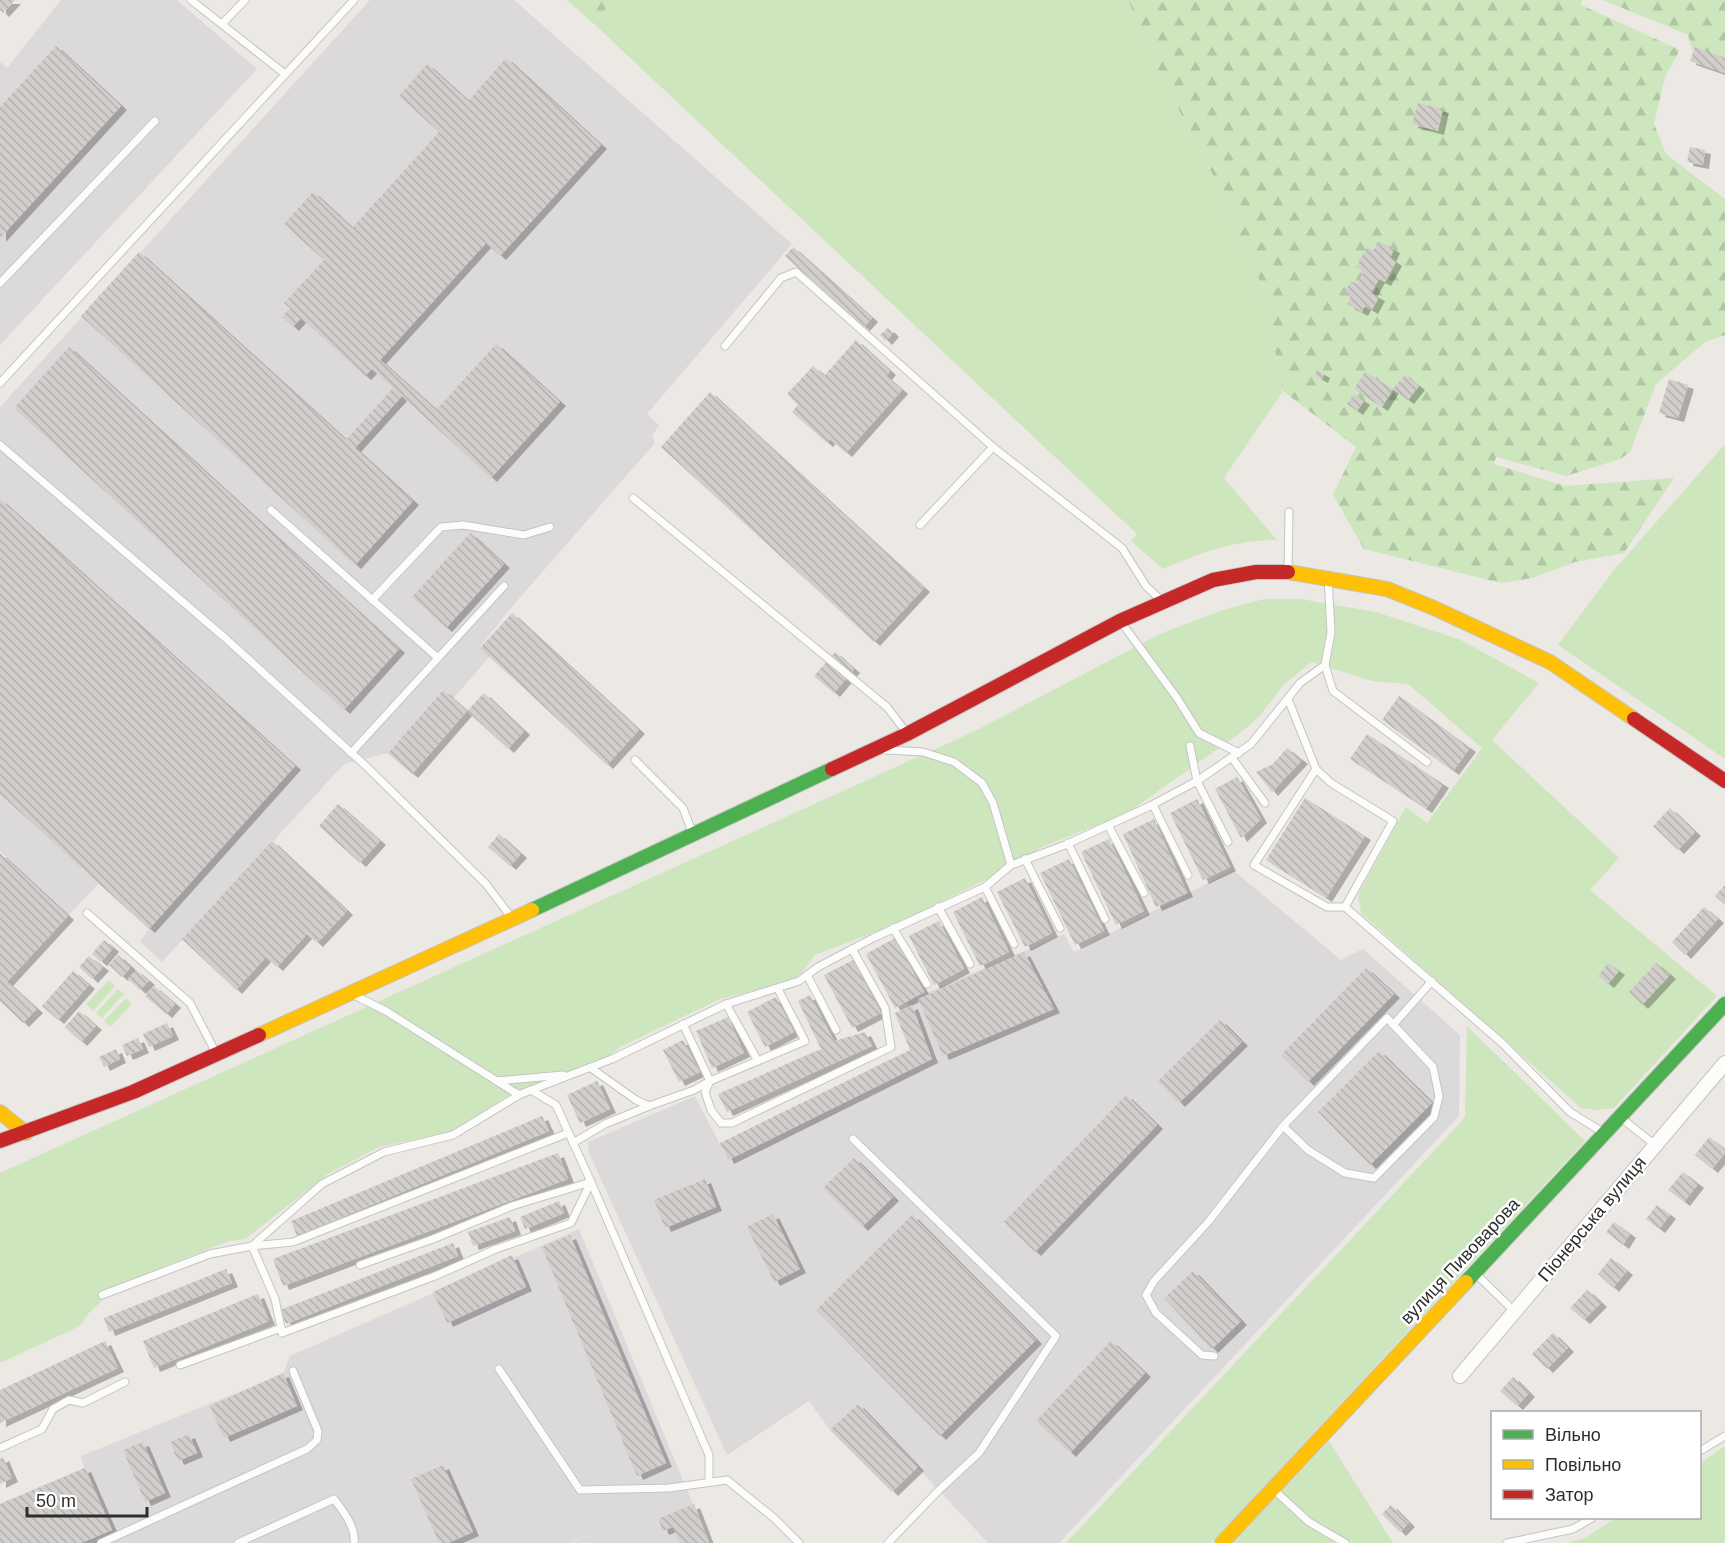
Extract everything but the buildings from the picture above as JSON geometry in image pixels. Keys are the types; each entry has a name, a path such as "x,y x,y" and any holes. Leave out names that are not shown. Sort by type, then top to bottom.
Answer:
{"street":[{"path":"0,1141 133,1092 513,919 877,749 1120,621 1213,580 1230,576 1256,572 1288,572 1328,578 1387,589 1434,608 1544,658 1725,781"},
{"name":"вулиця Пивоварова","path":"1222,1543 1725,1004"},
{"name":"Піонерська вулиця","path":"1460,1376 1725,1063"},
{"path":"0,1112 26,1133"}],"lane":[{"path":"191,0 285,74"},
{"path":"222,24 245,0"},
{"path":"0,383 354,0"},
{"path":"0,283 155,121"},
{"path":"725,346 781,278 796,272 993,447 1122,548 1146,586 1164,603"},
{"path":"0,446 224,637 351,753 486,884 513,919"},
{"path":"920,525 993,447"},
{"path":"633,498 887,707 907,734"},
{"path":"271,510 438,658"},
{"path":"1288,572 1289,512"},
{"path":"372,600 441,527 463,525 524,535 550,527"},
{"path":"1328,578 1331,632 1325,664 1333,691 1427,762"},
{"path":"351,753 504,586"},
{"path":"1120,621 1199,732 1236,755 1265,803"},
{"path":"252,1246 322,1184 384,1152 453,1135 519,1095 591,1068 726,1004 799,981 818,967 893,928 985,887 1011,865 1068,843 1153,805 1197,781 1251,744 1300,683 1325,664"},
{"path":"1288,699 1316,770 1331,783 1393,821 1345,907"},
{"path":"1190,746 1197,781 1228,842"},
{"path":"877,749 923,752 954,762 982,783 993,803 1011,865"},
{"path":"635,760 683,808 693,834"},
{"path":"1316,770 1254,865 1327,907 1345,907 1502,1043 1570,1112 1604,1133"},
{"path":"1153,805 1188,874"},
{"path":"1108,825 1144,893"},
{"path":"1068,843 1105,919"},
{"path":"1025,859 1060,928"},
{"path":"985,887 1014,944"},
{"path":"938,907 970,964"},
{"path":"87,913 190,1004 216,1053"},
{"path":"893,928 927,984"},
{"path":"683,1024 710,1081 705,1092 711,1110 722,1123 732,1123 891,1047 885,1008 852,949"},
{"path":"807,975 836,1030"},
{"path":"1393,1025 1432,981"},
{"path":"573,1143 605,1124 693,1090 805,1041 778,989"},
{"path":"349,992 386,1011 519,1095"},
{"path":"726,1004 758,1061"},
{"path":"1214,1356 1202,1355 1156,1312 1146,1295 1154,1281 1209,1221 1283,1126 1387,1018 1433,1068 1439,1096 1434,1117 1374,1178 1345,1173 1308,1150 1283,1126"},
{"path":"591,1068 648,1106"},
{"path":"497,1081 575,1074"},
{"path":"531,1090 556,1106 591,1182 709,1455 710,1482"},
{"path":"1619,1117 1655,1145"},
{"path":"102,1295 210,1254 302,1239 568,1133"},
{"path":"853,1139 1056,1336 979,1453 939,1490 888,1543"},
{"path":"252,1246 275,1299 282,1333 435,1276 496,1249 570,1222 591,1182"},
{"path":"360,1265 433,1239 512,1206 591,1182"},
{"path":"1475,1272 1514,1311"},
{"path":"180,1365 281,1328"},
{"path":"499,1369 580,1490 669,1488 726,1480 774,1518 799,1543"},
{"path":"101,1543 307,1449 317,1440 318,1431 293,1371"},
{"path":"0,1448 42,1429 53,1409 69,1400 83,1402 125,1382"},
{"path":"1701,1450 1725,1436"},
{"path":"1272,1489 1309,1522 1345,1543"},
{"path":"238,1543 334,1499 346,1515 355,1536 354,1543"},
{"path":"1507,1543 1573,1529 1590,1519"}],"shaded area":[{"path":"61,0 177,0 257,69 0,345 0,62 7,68"},
{"path":"370,0 514,0 792,244 647,414 659,425 652,436 655,443 510,609 480,647 490,656 453,699 443,690 388,753 344,764 162,962 140,941 149,929 99,883 68,916 0,851 0,407"},
{"path":"1233,870 1341,960 1363,949 1460,1035 1459,1116 1059,1543 988,1543 918,1468 892,1492 830,1430 809,1401 727,1455 589,1153 588,1142 695,1096 728,1160 932,1059 907,1001 1064,934 1074,952"},
{"path":"579,1229 709,1543 573,1543 594,1533 570,1543 0,1543 0,1504 84,1468 81,1456 283,1374 290,1356"}],"green space":[{"path":"567,0 613,0 594,24"},
{"path":"613,0 1128,0 1160,73 1215,179 1262,286 1283,391 1224,478 1277,540 1262,540 1219,548 1163,569 1131,541 1137,534 594,24"},
{"path":"1128,0 1582,0 1581,5 1680,50 1665,77 1654,124 1666,154 1725,199 1725,335 1705,342 1656,384 1630,452 1620,459 1566,476 1496,457 1494,464 1565,486 1674,478 1624,553 1575,562 1532,578 1501,583 1364,549 1333,495 1356,447 1283,391 1262,286 1215,179 1160,73"},
{"path":"1603,0 1725,0 1725,73 1696,63 1688,35"},
{"path":"1725,444 1725,759 1558,645 1614,570"},
{"path":"1264,599 1301,599 1376,612 1461,640 1539,683 1492,740 1619,858 1590,890 1717,996 1614,1108 1596,1110 1581,1108 1361,913 1358,895 1406,807 1427,823 1482,748 1408,684 1372,681 1312,662 1284,684 1259,717 1239,734 1127,813 1040,848 983,881 901,922 815,955 801,973 789,982 720,999 620,1047 612,1054 590,1065 510,1095 451,1132 379,1147 328,1174 245,1239 229,1241 117,1286 88,1314 80,1326 0,1363 0,1173 973,732 1162,633 1223,610"},
{"path":"109,980 115,986 93,1011 86,1004"},
{"path":"118,989 124,994 102,1018 96,1013"},
{"path":"126,998 132,1004 110,1027 104,1021"},
{"path":"1467,1026 1585,1141 1211,1543 1066,1543 1460,1123 1465,1116"},
{"path":"1329,1441 1393,1543 1233,1543"},
{"path":"1725,1446 1725,1543 1566,1543 1585,1538 1614,1519 1701,1519 1701,1462"}],"traffic: fast":[{"path":"532,910 832,769"},
{"path":"1466,1282 1725,1004"}],"traffic: slow":[{"path":"1288,572 1387,589 1434,608 1550,662 1634,719"},
{"path":"259,1035 532,910"},
{"path":"0,1112 26,1133"},
{"path":"1222,1543 1466,1282"}],"traffic: jam":[{"path":"832,769 907,734 1120,621 1213,580 1256,572 1288,572"},
{"path":"1634,719 1725,781"},
{"path":"0,1141 133,1092 259,1035"}]}
